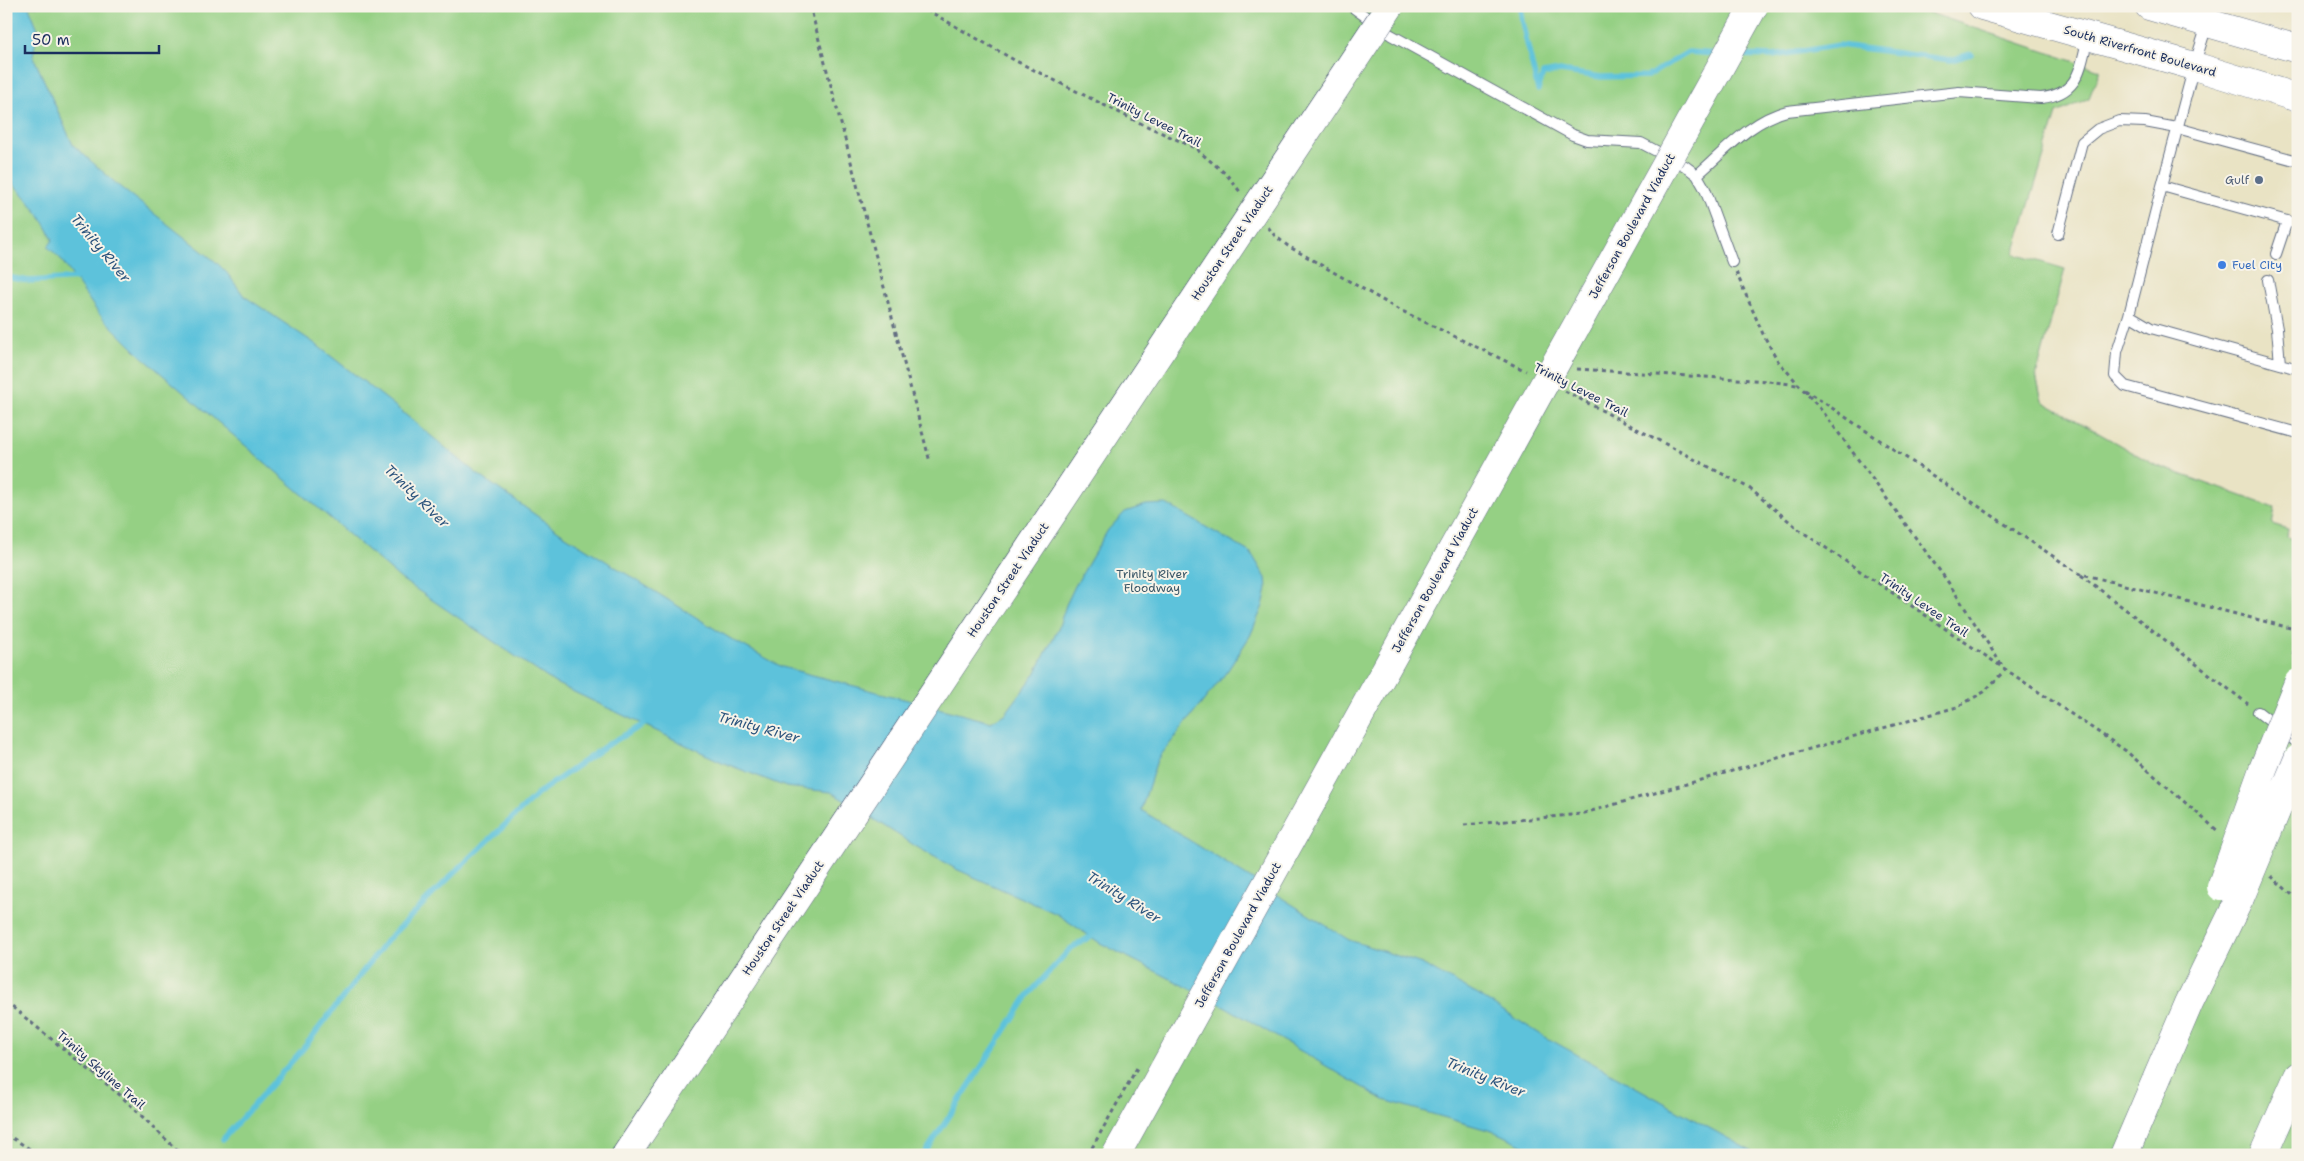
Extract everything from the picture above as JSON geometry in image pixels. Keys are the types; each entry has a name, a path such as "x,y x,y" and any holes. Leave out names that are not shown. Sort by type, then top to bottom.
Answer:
{"main road":[{"name":"Houston Street Viaduct","path":"626,1155 1390,6"},
{"name":"Jefferson Boulevard Viaduct","path":"1116,1155 1754,6"},
{"name":"South Riverfront Boulevard","path":"1982,6 2194,66 2298,98"},
{"path":"2149,6 2298,49"},
{"path":"2190,1003 2221,887 2263,769 2298,683"},
{"path":"2124,1155 2190,1003 2240,898 2298,759"},
{"path":"2263,1155 2298,1076"}],"lane":[{"path":"1351,6 1391,35 1573,134 1587,140 1641,142 1685,166 1697,175 1705,189 1732,262"},
{"path":"2208,24 2194,66 2129,314 2117,352 2115,376 2125,386 2298,433"},
{"path":"1697,175 1750,129 1774,114 1787,111 1950,92 2041,98 2053,97 2065,92 2074,83 2089,36"},
{"path":"2058,234 2082,142 2098,129 2119,121 2145,122 2177,128 2298,161"},
{"path":"2162,186 2293,222 2276,254"},
{"path":"2268,280 2278,329 2280,364"},
{"path":"2129,314 2151,328 2298,369"},
{"path":"2258,712 2298,743"}],"path":[{"path":"810,6 930,462"},
{"name":"Trinity Levee Trail","path":"920,6 1016,61 1138,122 1195,148 1227,175 1245,198"},
{"name":"Trinity Levee Trail","path":"1263,221 1275,236 1288,246 1396,308 1532,374"},
{"path":"1464,825 1581,814 1948,710 1984,692 2005,670 1942,574 1824,412 1778,361 1763,334 1732,262"},
{"name":"Trinity Levee Trail","path":"1514,365 1524,366"},
{"name":"Trinity Levee Trail","path":"1572,369 1768,381 1798,385 2078,573 2298,630"},
{"name":"Trinity Levee Trail","path":"1558,388 1749,488 1801,531 2126,751 2223,835"},
{"path":"2078,573 2258,712"},
{"path":"2293,654 2298,641"},
{"path":"2268,874 2298,900"},
{"name":"Trinity Skyline Trail","path":"6,1002 120,1095 182,1155"},
{"path":"6,1134 39,1155"}],"green space":[{"name":"Trinity River Floodway","path":"6,6 1909,6 2100,70 2089,98 2057,113 2014,254 2065,269 2036,376 2042,401 2155,465 2275,508 2272,524 2288,529 2287,537 2298,540 2298,1155 6,1155"}],"water":[{"name":"Trinity River","path":"6,6 29,7 38,29 33,56 73,145 120,187 216,262 244,296 314,343 390,402 476,473 564,535 731,639 782,667 991,722 1006,713 1035,674 1058,629 1075,586 1108,530 1125,512 1146,505 1166,504 1251,553 1266,578 1267,588 1263,606 1250,636 1228,670 1157,760 1141,810 1349,940 1422,964 1478,995 1540,1034 1758,1155 1546,1155 1495,1132 1384,1100 1226,1007 1100,943 1057,914 956,869 917,847 831,792 786,787 724,763 555,683 401,579 141,356 99,314 60,258 48,247 53,240 38,214 6,176"}],"waterway":[{"path":"1520,6 1538,90"},
{"path":"1737,55 1773,56 1839,45 1951,60 1971,54"},
{"path":"1538,90 1543,74 1560,71 1601,77 1648,76 1688,52 1718,54"},
{"path":"6,277 29,281 81,278"},
{"path":"223,1139 302,1050 388,939 454,873 540,792 607,745 648,722"},
{"path":"924,1155 1029,994 1070,949 1096,933"}],"tram line":[{"path":"609,1155 1373,6"}],"place":[{"name":"Gulf","path":"2259,180"},
{"name":"Fuel City","path":"2222,265"}]}
